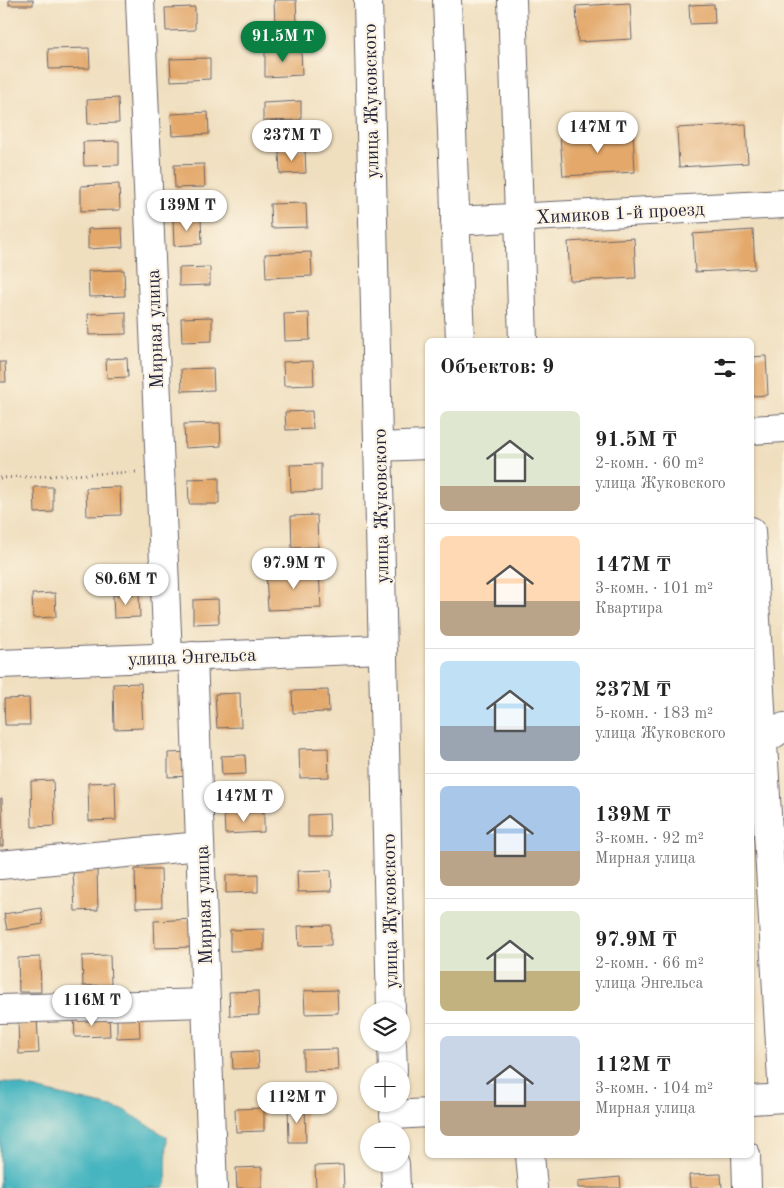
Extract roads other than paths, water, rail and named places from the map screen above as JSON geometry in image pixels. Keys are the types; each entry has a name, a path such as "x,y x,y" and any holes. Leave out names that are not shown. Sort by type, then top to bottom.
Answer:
{"street":[{"name":"Мирная улица","path":"140,0 160,471 200,846 213,1188"},
{"name":"улица Жуковского","path":"368,0 392,1002"},
{"path":"447,0 460,338"},
{"path":"512,0 523,338"},
{"name":"Химиков 1-й проезд","path":"455,221 784,204"},
{"path":"754,430 784,428"},
{"path":"378,448 425,445"},
{"path":"754,572 766,737 783,1098 754,1100"},
{"name":"улица Энгельса","path":"0,664 383,649"},
{"path":"0,865 200,846"},
{"path":"0,1009 206,1003"},
{"path":"394,1117 425,1113"},
{"path":"530,1158 533,1188"},
{"path":"746,1158 747,1188"},
{"path":"395,1172 396,1188"}],"water":[{"path":"7,1082 124,1110 167,1137 166,1184 163,1188 0,1188 0,1083"}]}
